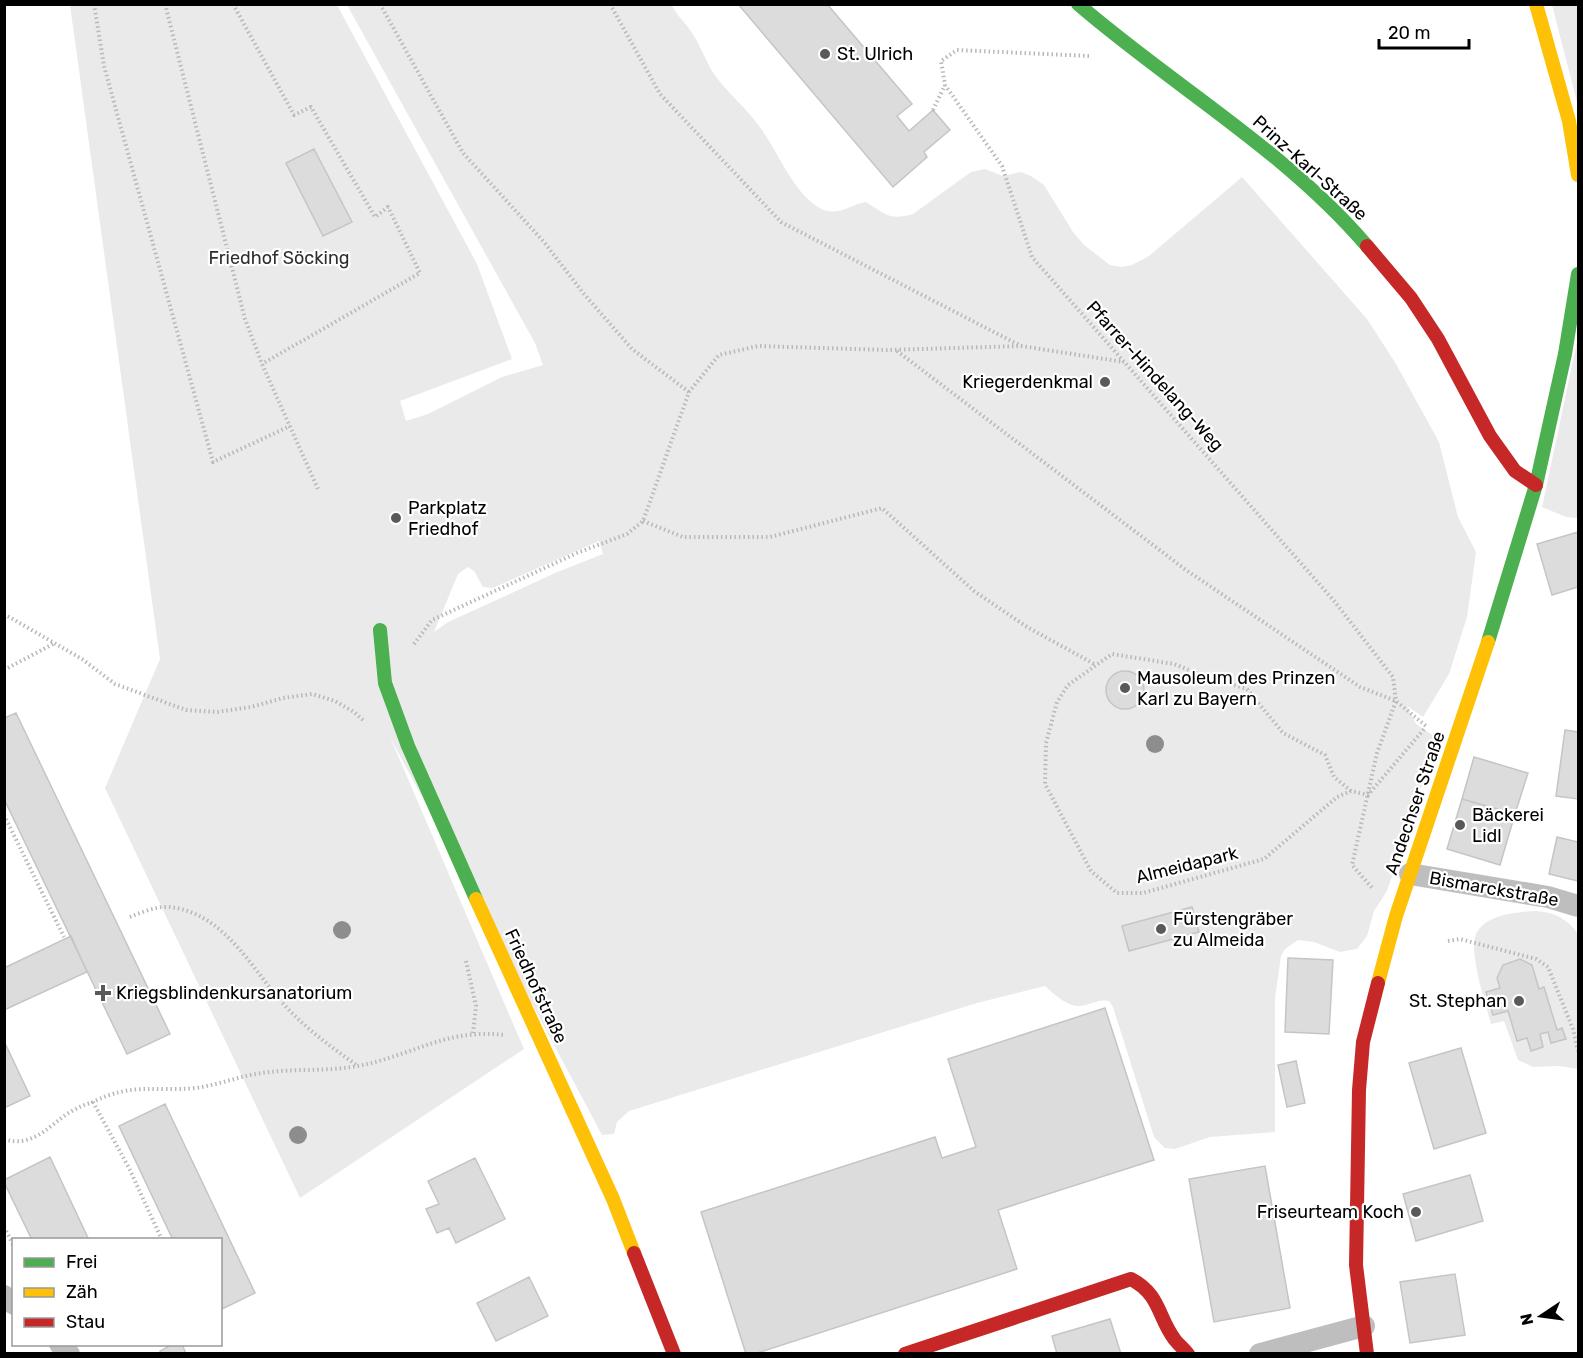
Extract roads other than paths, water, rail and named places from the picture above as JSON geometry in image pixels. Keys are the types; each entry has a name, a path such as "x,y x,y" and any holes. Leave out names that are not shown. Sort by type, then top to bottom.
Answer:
{"street":[{"name":"Prinz-Karl-Straße","path":"1078,4 1121,41 1246,134 1340,215 1411,298 1437,339 1490,436 1515,471 1536,485"},
{"path":"1536,4 1569,122 1578,175"},
{"name":"Andechser Straße","path":"1367,1353 1356,1265 1359,1090 1363,1042 1396,916 1482,659 1536,485 1565,354 1578,274"},
{"name":"Friedhofstraße","path":"380,630 385,683 408,746 613,1198 674,1353"},
{"name":"Bismarckstraße","path":"1410,874 1548,897 1578,906"},
{"path":"905,1353 1131,1279 1144,1286 1152,1295 1174,1339 1188,1353"},
{"path":"1260,1353 1364,1326"}],"place":[{"name":"St. Ulrich","path":"825,54"},
{"name":"Kriegerdenkmal","path":"1105,382"},
{"name":"Parkplatz Friedhof","path":"396,518"},
{"name":"Mausoleum des Prinzen Karl zu Bayern","path":"1125,688"},
{"name":"Bäckerei Lidl","path":"1460,825"},
{"name":"Fürstengräber zu Almeida","path":"1161,929"},
{"name":"Kriegsblindenkursanatorium","path":"103,993"},
{"name":"St. Stephan","path":"1519,1001"},
{"name":"Friseurteam Koch","path":"1416,1212"}],"park label":[{"name":"Friedhof Söcking","path":"279,258"}]}
